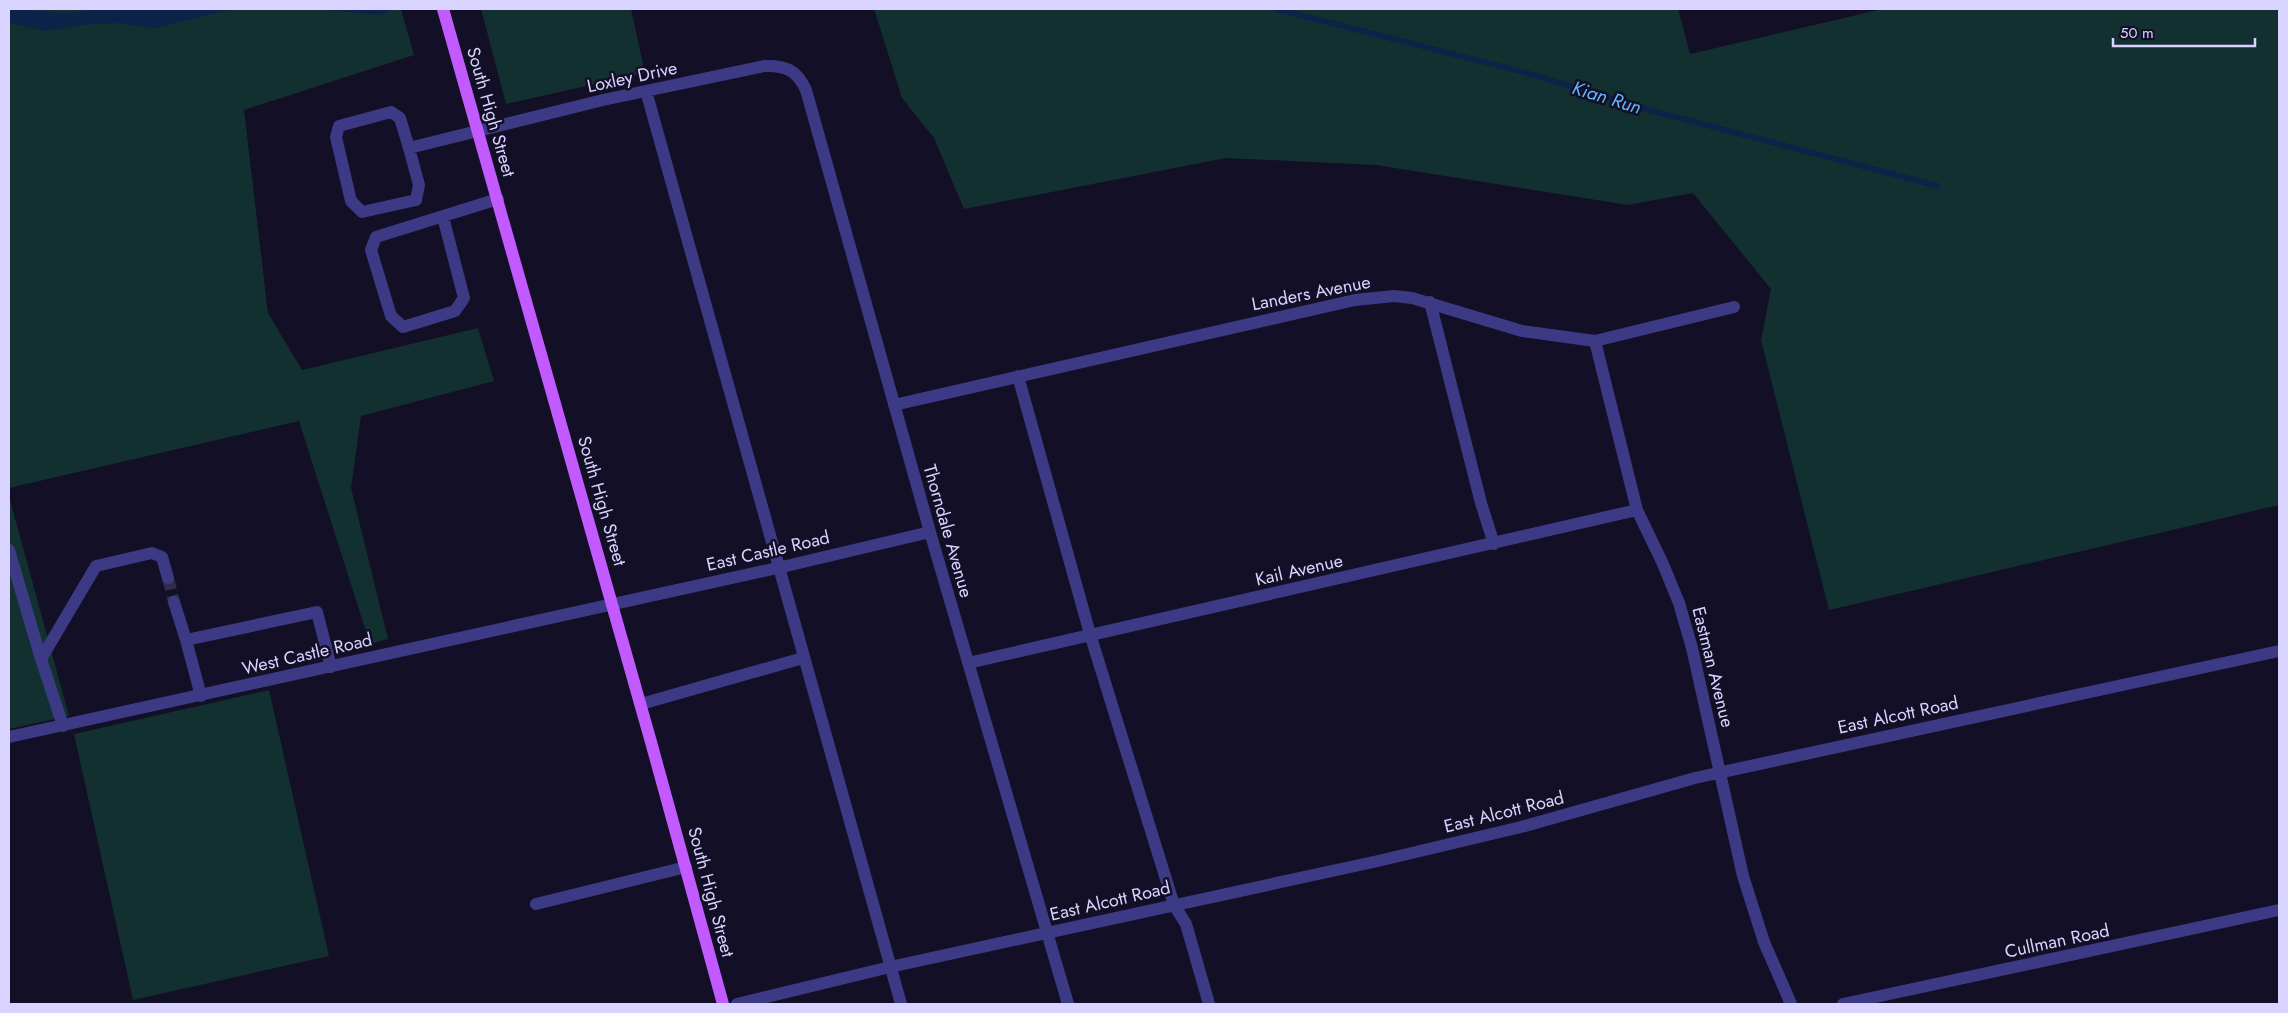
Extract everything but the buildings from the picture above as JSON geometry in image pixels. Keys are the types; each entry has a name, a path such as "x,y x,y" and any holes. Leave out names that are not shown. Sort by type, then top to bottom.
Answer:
{"main road":[{"name":"South High Street","path":"443,9 641,704 723,1004"}],"street":[{"name":"Loxley Drive","path":"409,148 479,130 764,66 779,65 793,70"},
{"name":"Thorndale Avenue","path":"793,70 801,79 806,90 930,532 1068,1004"},
{"path":"646,92 901,1004"},
{"path":"391,112 400,118 409,148 419,185 416,200 362,212 351,201 336,137 339,126 391,112"},
{"path":"443,217 464,298 455,310 403,327 391,316 371,250 376,237 498,199"},
{"name":"Landers Avenue","path":"894,405 1355,300 1394,296 1430,302 1522,331 1595,341 1734,306"},
{"path":"1430,302 1481,503 1494,544"},
{"name":"Eastman Avenue","path":"1595,341 1637,510 1679,603 1692,648 1752,906 1764,942 1791,1004"},
{"path":"1018,376 1090,634 1174,905 1186,924 1209,1004"},
{"name":"Kail Avenue","path":"968,663 1637,510"},
{"name":"East Castle Road","path":"612,604 778,568 930,532"},
{"path":"9,550 63,726"},
{"path":"41,659 96,566 152,553 162,557 168,578"},
{"path":"174,602 201,696"},
{"name":"West Castle Road","path":"9,737 612,604"},
{"path":"186,640 317,612 331,667"},
{"name":"East Alcott Road","path":"737,1004 890,968 1378,861 1511,829 1720,772 2279,651"},
{"path":"641,704 803,658"},
{"path":"536,904 686,867"},
{"name":"Cullman Road","path":"1843,1004 2279,910"}],"green space":[{"path":"9,9 401,9 414,55 244,110 268,313 302,370 478,328 494,381 361,416 351,488 388,639 370,644 299,421 9,488"},
{"path":"481,9 631,9 645,73 506,104"},
{"path":"874,9 1678,9 1690,54 1882,9 2279,9 2279,505 1829,610 1761,340 1771,289 1693,193 1628,205 1376,165 1226,158 964,209 934,138 902,98"},
{"path":"9,496 69,716 9,729"},
{"path":"269,690 329,956 133,1000 74,734"}],"water":[{"path":"9,9 31,9 67,13 104,9 233,9 154,28 116,23 82,25 46,31 9,23"},
{"path":"316,9 394,9 379,15"}],"waterway":[{"name":"Kian Run","path":"1276,9 1527,73 1649,110 1938,186"}],"tunnel":[{"path":"168,578 174,602"}]}
